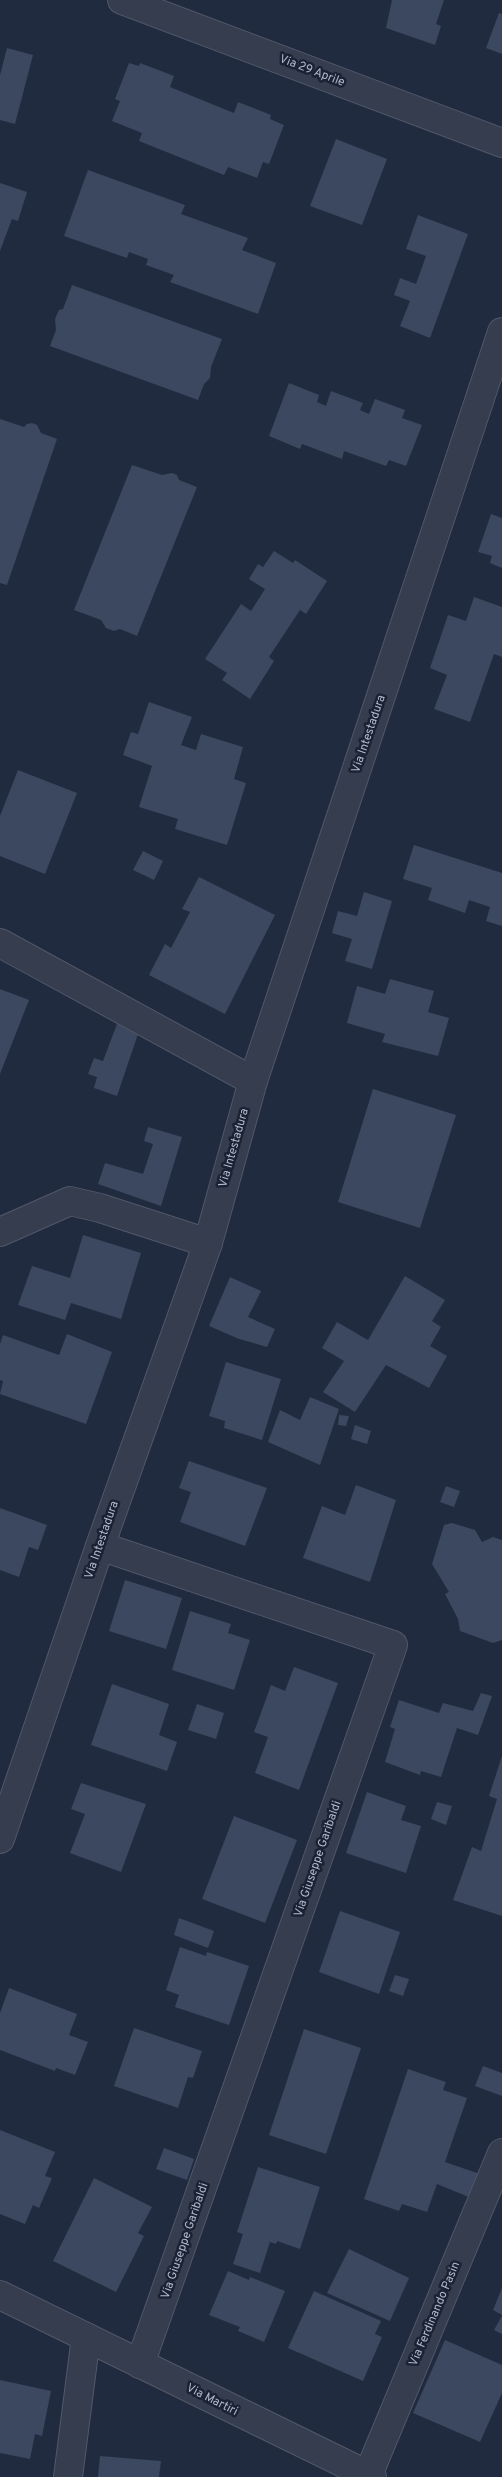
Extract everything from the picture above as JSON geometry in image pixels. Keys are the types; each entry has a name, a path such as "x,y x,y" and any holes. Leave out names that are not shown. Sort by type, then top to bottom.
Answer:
{"street":[{"name":"Via 29 Aprile","path":"122,0 502,143"},
{"name":"Via Intestadura","path":"0,1839 100,1546 208,1243 253,1081 494,389 502,332"},
{"path":"0,943 253,1081"},
{"path":"0,1232 70,1201 100,1208 208,1243"},
{"name":"Via Giuseppe Garibaldi","path":"100,1546 393,1645 140,2364"},
{"name":"Via Ferdinando Pasin","path":"370,2476 502,2153"},
{"name":"Via Martiri","path":"0,2295 140,2364 337,2469 370,2476"},
{"path":"68,2477 86,2337"}],"building":[{"path":"392,0 444,0 436,24 441,26 435,45 386,28"},
{"path":"499,13 502,14 502,54 486,48"},
{"path":"7,48 33,55 15,124 0,120 0,75"},
{"path":"129,63 139,66 140,63 174,76 170,87 234,113 238,102 271,115 270,119 284,125 269,164 263,162 257,178 228,167 224,175 139,141 142,133 112,121 120,101 115,99"},
{"path":"336,139 387,159 362,225 310,206"},
{"path":"88,170 185,205 181,214 248,238 242,250 276,263 258,314 170,282 174,275 146,265 148,259 129,252 127,258 64,236"},
{"path":"0,183 27,192 18,221 12,219 0,251"},
{"path":"418,215 468,234 430,338 400,326 410,301 394,295 400,278 416,284 426,256 406,249"},
{"path":"72,285 222,339 211,367 210,378 204,384 198,400 50,346 56,330 55,319 59,310 63,309"},
{"path":"289,383 319,395 317,402 326,406 331,391 363,403 360,410 369,414 375,399 405,410 402,418 422,425 406,466 389,460 386,466 344,451 342,459 302,444 300,449 269,436"},
{"path":"0,419 24,427 32,423 37,425 41,433 57,439 7,585 0,583"},
{"path":"132,465 162,475 172,473 177,475 179,480 197,487 137,636 120,629 114,631 106,628 101,620 74,610"},
{"path":"491,514 502,518 502,568 490,563 492,556 478,552"},
{"path":"274,551 293,563 295,560 327,581 306,614 300,610 269,657 274,661 250,699 222,680 227,673 205,659 241,604 251,611 265,589 249,579 258,564 263,567"},
{"path":"474,597 502,607 502,657 494,654 470,722 434,709 447,675 430,668 448,615 466,621"},
{"path":"149,702 192,717 181,745 196,750 201,734 243,747 234,779 246,783 227,845 175,829 178,819 139,807 152,766 123,755 131,732 138,734"},
{"path":"18,770 77,793 45,874 0,856 0,816"},
{"path":"414,845 502,873 502,926 486,921 490,907 469,900 465,913 428,900 432,888 403,879"},
{"path":"143,851 163,861 154,880 133,870"},
{"path":"199,877 275,915 225,1014 149,975 165,944 171,948 190,912 182,909"},
{"path":"364,892 392,901 372,969 345,961 352,939 332,933 338,911 357,916"},
{"path":"390,979 434,991 428,1012 449,1018 438,1056 382,1042 385,1034 347,1023 357,986 385,994"},
{"path":"0,989 29,1000 0,1074"},
{"path":"117,1024 139,1031 117,1096 94,1088 97,1077 88,1074 94,1058 103,1061"},
{"path":"373,1089 456,1115 420,1228 338,1202"},
{"path":"148,1127 182,1137 161,1206 98,1184 105,1163 143,1174 153,1144 144,1141"},
{"path":"83,1235 141,1253 121,1319 71,1303 65,1320 18,1305 32,1266 70,1278"},
{"path":"405,1276 445,1300 432,1321 441,1327 430,1346 447,1356 429,1388 386,1365 355,1412 323,1392 344,1361 322,1348 337,1322 368,1340"},
{"path":"230,1277 261,1291 248,1317 275,1329 267,1347 239,1339 209,1326"},
{"path":"67,1334 112,1352 86,1424 0,1394 3,1381 0,1380 0,1344 3,1335 59,1355"},
{"path":"226,1362 281,1379 262,1440 224,1428 225,1421 209,1416"},
{"path":"310,1397 339,1409 320,1465 268,1442 280,1410 300,1420"},
{"path":"339,1415 349,1416 346,1426 338,1425"},
{"path":"355,1425 371,1431 367,1444 351,1439"},
{"path":"189,1461 267,1488 245,1546 180,1522 191,1492 179,1488"},
{"path":"356,1485 396,1500 370,1582 303,1558 322,1506 345,1515"},
{"path":"446,1486 460,1491 454,1507 440,1502"},
{"path":"0,1508 47,1525 38,1550 29,1547 19,1577 0,1570"},
{"path":"452,1523 475,1530 482,1542 493,1537 502,1540 502,1640 493,1643 460,1631 458,1619 445,1594 449,1592 432,1564 444,1525"},
{"path":"125,1580 182,1598 166,1649 109,1631"},
{"path":"190,1611 231,1624 228,1633 250,1640 234,1690 172,1670"},
{"path":"294,1667 338,1683 299,1790 255,1773 268,1737 254,1732 271,1685 285,1691"},
{"path":"112,1684 169,1704 159,1735 177,1742 167,1771 91,1745"},
{"path":"481,1693 492,1696 478,1735 457,1728 441,1777 421,1771 420,1775 385,1762 395,1729 390,1727 399,1700 439,1713 443,1703 473,1711"},
{"path":"197,1704 224,1713 216,1739 188,1730"},
{"path":"502,1756 502,1916 453,1900 472,1847 481,1851 497,1799 489,1796"},
{"path":"81,1783 146,1804 121,1872 70,1853 85,1814 71,1809"},
{"path":"367,1792 406,1806 401,1820 421,1826 406,1873 346,1853"},
{"path":"437,1802 452,1806 446,1825 431,1819"},
{"path":"234,1816 297,1840 265,1923 202,1899"},
{"path":"340,1911 400,1932 379,1994 319,1972"},
{"path":"179,1918 214,1931 208,1948 174,1935"},
{"path":"180,1947 206,1956 207,1952 249,1966 229,2025 175,2007 179,1995 166,1990"},
{"path":"395,1975 409,1979 403,1996 389,1991"},
{"path":"9,1988 77,2014 69,2035 88,2042 75,2075 56,2068 55,2071 0,2050 0,2013"},
{"path":"134,2028 202,2051 193,2078 188,2077 178,2108 114,2086"},
{"path":"304,2029 361,2048 326,2154 269,2135"},
{"path":"483,2066 502,2073 502,2096 475,2086"},
{"path":"408,2069 446,2082 443,2090 467,2098 445,2162 480,2174 471,2198 437,2184 427,2212 402,2204 399,2211 364,2199"},
{"path":"0,2130 55,2152 45,2176 52,2178 39,2208 33,2205 25,2224 0,2214"},
{"path":"164,2148 194,2159 187,2180 156,2169"},
{"path":"258,2167 320,2187 300,2249 277,2241 276,2244 270,2242 260,2273 233,2264 243,2234 237,2232"},
{"path":"94,2178 152,2207 138,2233 144,2236 116,2292 53,2261"},
{"path":"349,2249 409,2278 390,2321 327,2293"},
{"path":"228,2271 249,2280 250,2277 285,2291 264,2342 238,2331 240,2327 209,2315"},
{"path":"502,2288 502,2315 493,2310"},
{"path":"314,2291 381,2321 375,2334 382,2337 363,2381 288,2348"},
{"path":"502,2316 502,2334 494,2330"},
{"path":"445,2340 502,2365 502,2393 480,2442 413,2413"},
{"path":"0,2380 51,2391 42,2436 35,2434 30,2459 0,2453"},
{"path":"100,2456 161,2461 159,2477 98,2477"}]}
